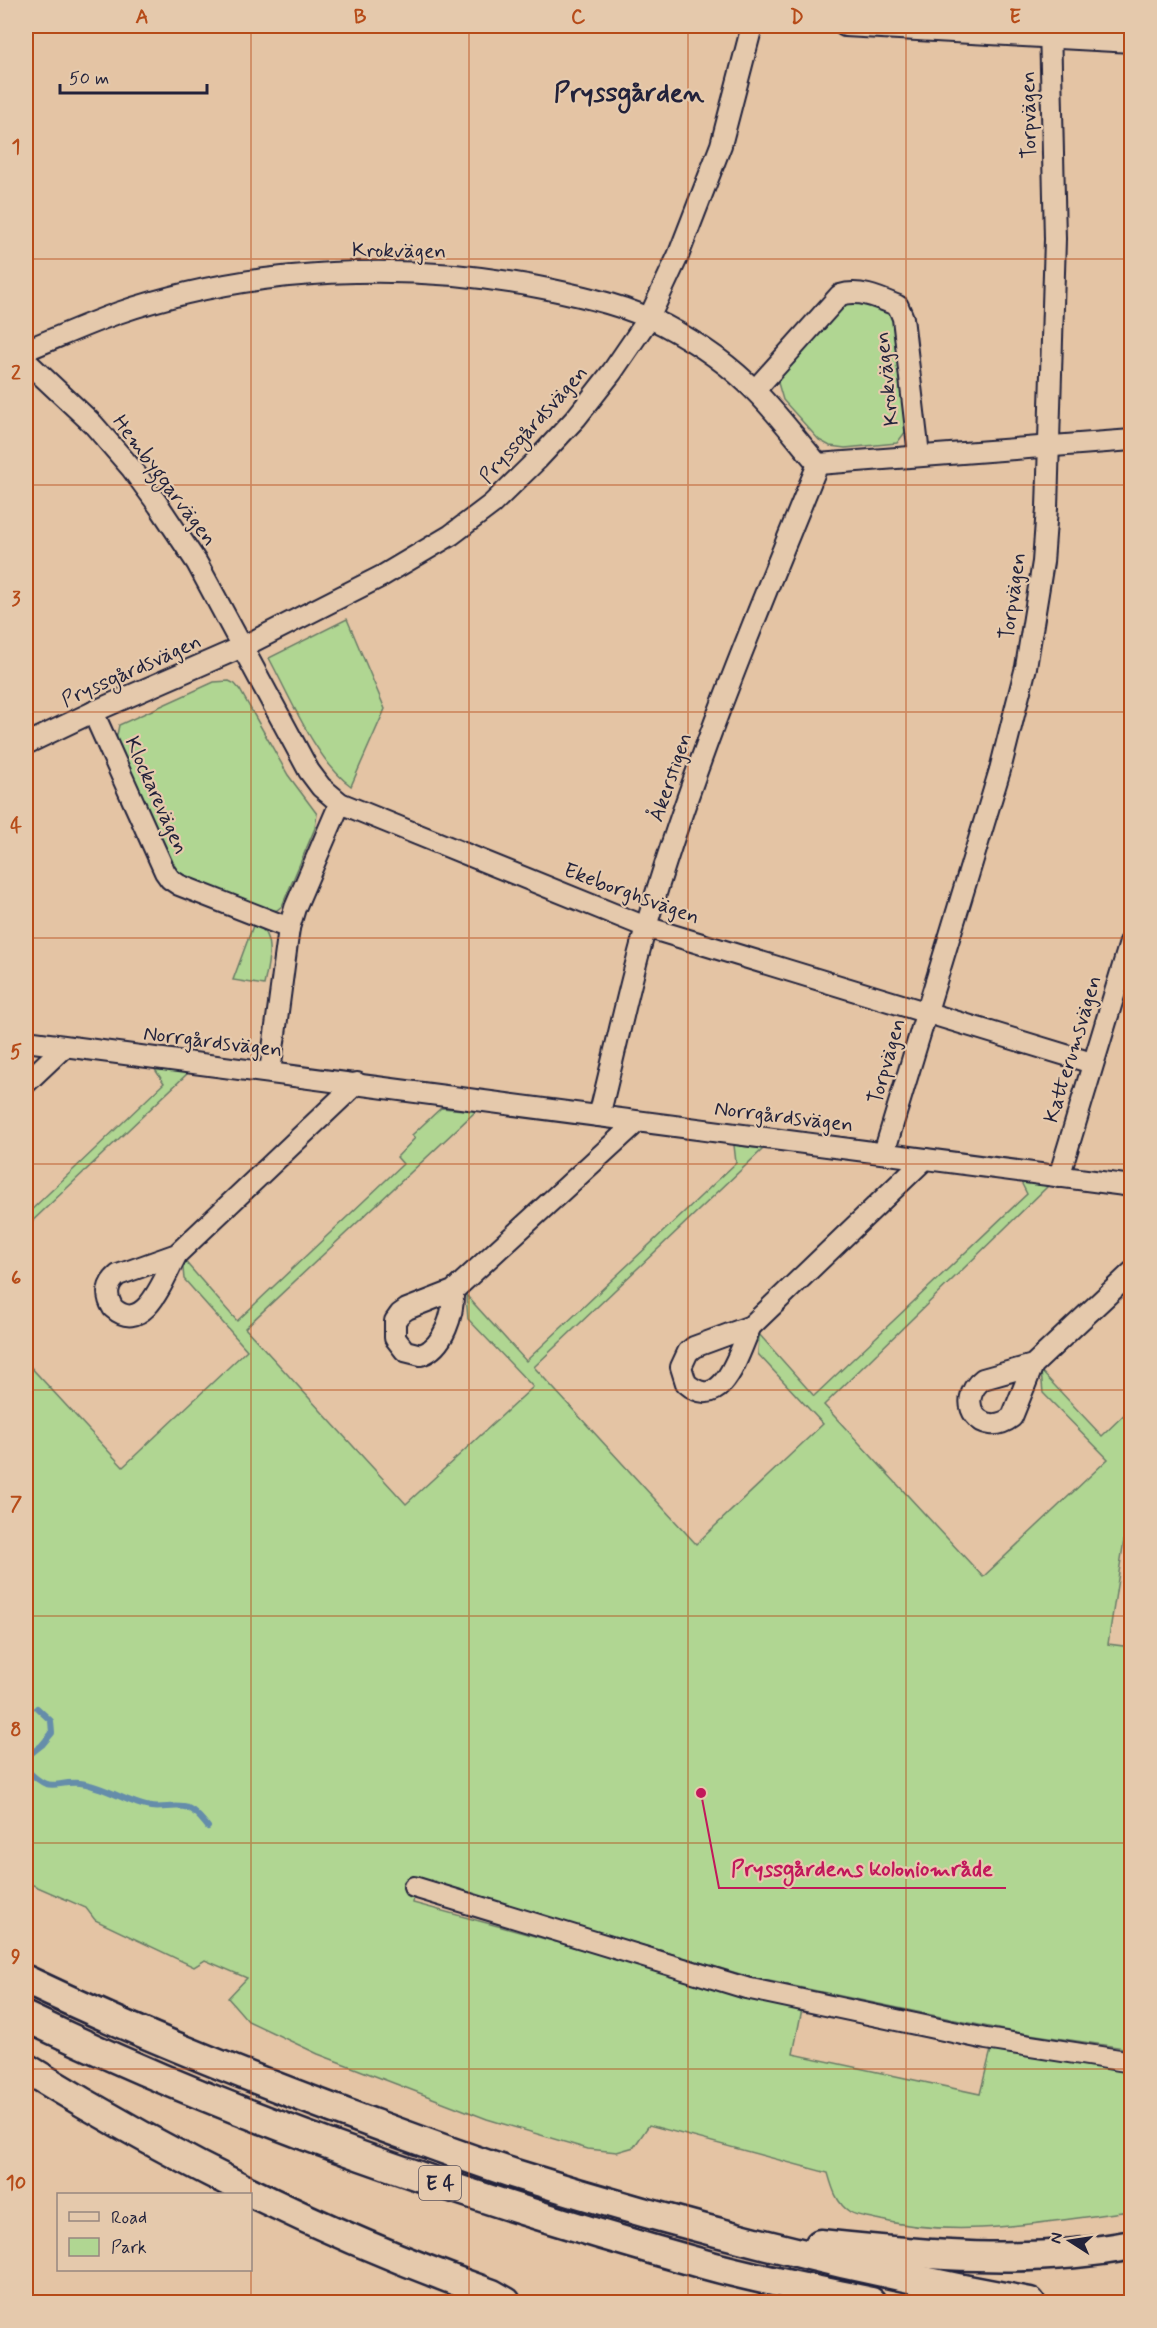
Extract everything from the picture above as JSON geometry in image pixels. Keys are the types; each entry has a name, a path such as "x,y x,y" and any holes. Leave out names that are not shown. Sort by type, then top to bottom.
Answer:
{"highway":[{"name":"E 4","path":"26,1980 179,2049 445,2150 568,2190 721,2234 851,2266 1030,2302"},
{"name":"E 4","path":"26,2017 79,2043 260,2118 474,2195 709,2265 871,2302"},
{"path":"26,2067 251,2193"},
{"path":"252,2194 349,2239 492,2294 506,2302"},
{"path":"721,2234 851,2247 980,2256 1078,2252 1131,2245"}],"street":[{"name":"Pryssgårdsvägen","path":"26,744 242,647 382,576 451,535 492,504 537,460 576,418 612,372 649,318 678,256 721,145 752,26"},
{"path":"845,26 1050,31 1131,42"},
{"name":"Torpvägen","path":"884,1153 1000,770 1026,667 1042,562 1049,446 1055,238 1050,31"},
{"name":"Krokvägen","path":"26,350 118,313 179,296 236,284 365,272 431,273 524,284 579,296 649,318 666,326 714,357 755,390 818,464 1131,440"},
{"name":"Krokvägen","path":"755,390 840,295 851,292 880,298 898,306 903,318 919,455"},
{"name":"Hembyggarvägen","path":"26,361 93,424 139,478 197,563 242,647"},
{"name":"Åkerstigen","path":"599,1116 646,927 693,781 727,689 818,464"},
{"name":"Ekeborghsvägen","path":"242,647 309,771 321,787 340,803 646,927 1092,1063"},
{"name":"Klockarevägen","path":"93,712 170,879 178,885 289,928"},
{"path":"270,1072 289,928 295,908 340,803"},
{"name":"Katterumsvägen","path":"1059,1177 1131,936"},
{"name":"Norrgårdsvägen","path":"26,1041 1131,1186"},
{"path":"26,1083 64,1047"},
{"path":"177,1254 357,1083"},
{"path":"453,1291 638,1122"},
{"path":"751,1326 925,1159"},
{"path":"1033,1365 1131,1272"},
{"path":"414,1887 746,1988 986,2039 1131,2062"}],"green space":[{"path":"849,300 894,311 909,420 906,431 897,443 845,448 830,446 819,440 783,400 776,376 837,306"},
{"path":"347,619 385,709 351,786 338,775 315,745 269,658"},
{"path":"229,681 240,690 288,775 317,814 315,828 282,906 277,910 266,912 216,894 191,882 172,866 115,745 119,725 214,682"},
{"path":"254,923 261,928 268,942 269,959 264,985 233,980"},
{"path":"154,1068 189,1072 26,1227 26,1215 164,1083"},
{"path":"441,1108 476,1111 245,1328 406,1504 533,1387 468,1319 466,1295 526,1361 736,1163 734,1145 763,1149 534,1367 696,1544 823,1424 758,1354 759,1334 814,1396 1027,1194 1021,1182 1048,1186 824,1405 983,1577 1108,1459 1043,1393 1041,1371 1102,1436 1131,1408 1131,1522 1126,1527 1108,1644 1131,1647 1131,2049 1003,2030 750,1977 416,1878 413,1903 802,2009 793,2054 980,2094 991,2050 1131,2072 1131,2211 1004,2227 939,2228 907,2225 850,2212 838,2199 828,2173 649,2125 634,2147 617,2152 588,2149 487,2119 318,2054 248,2021 228,1998 247,1978 205,1960 194,1967 95,1920 86,1908 26,1882 26,1362 123,1467 247,1350 184,1279 182,1258 237,1321 403,1164 397,1157 415,1138 412,1135"}],"waterway":[{"path":"37,1708 51,1721 52,1733 28,1756 26,1769 41,1782 52,1785 80,1783 151,1807 188,1808 208,1827"}],"place":[{"name":"Pryssgårdens koloniområde","path":"701,1793"}],"district":[{"name":"Pryssgården","path":"629,92"}]}
